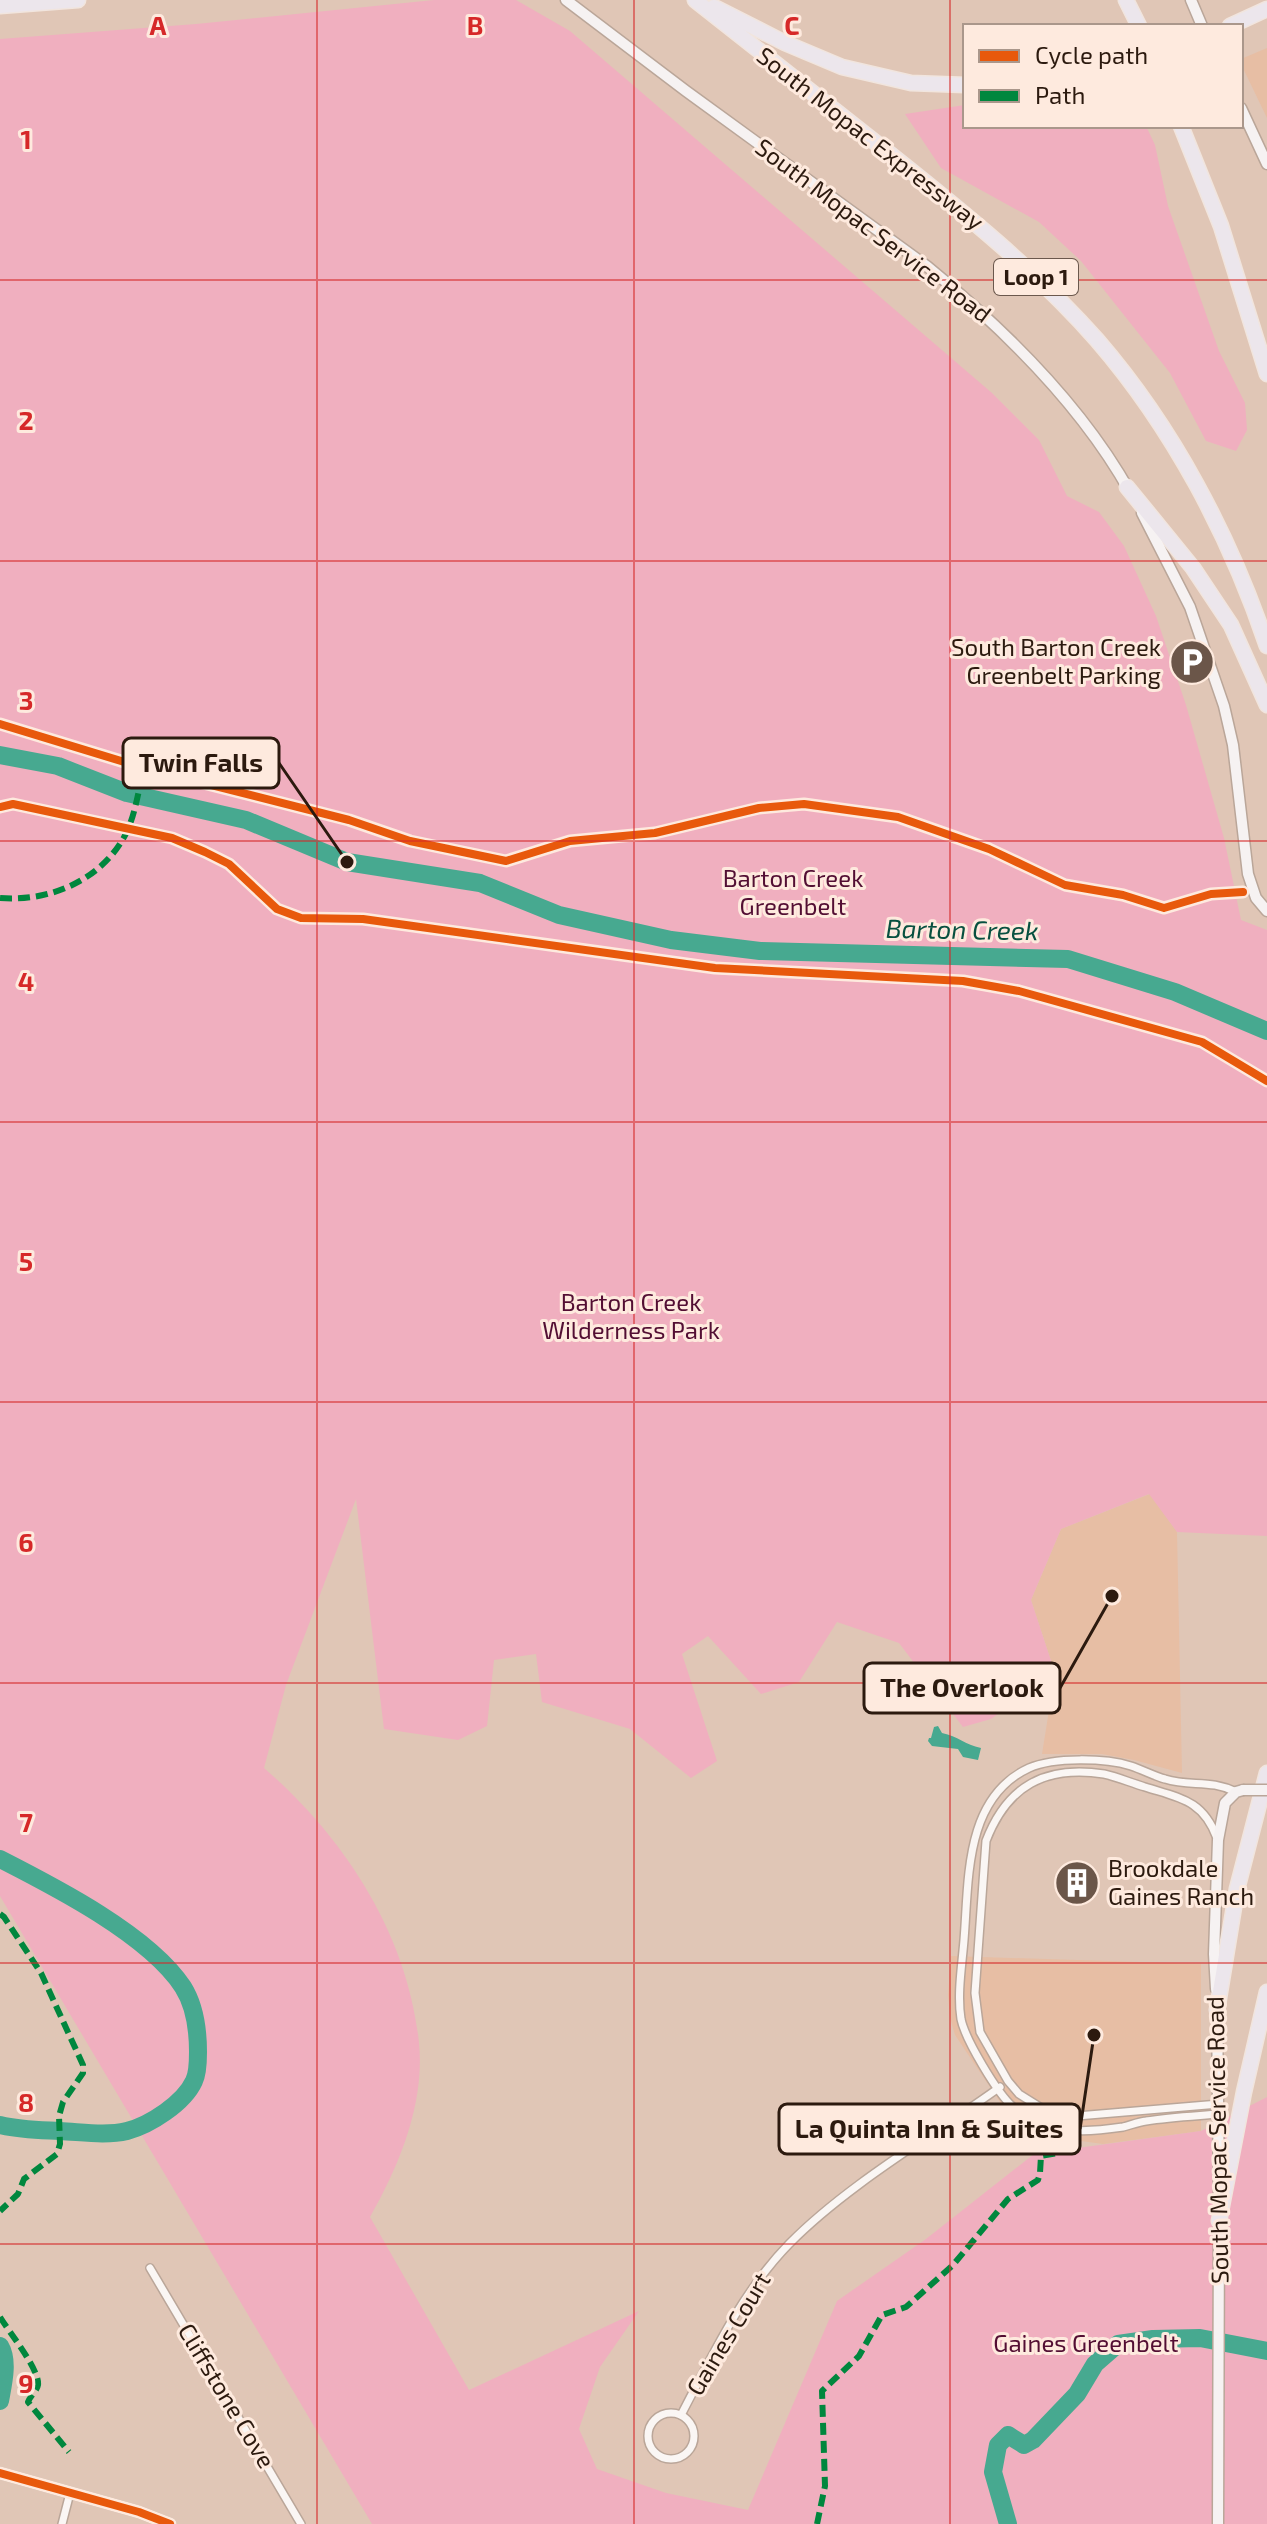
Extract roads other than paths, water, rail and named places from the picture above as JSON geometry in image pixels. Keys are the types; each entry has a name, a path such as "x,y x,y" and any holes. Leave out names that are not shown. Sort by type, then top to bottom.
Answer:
{"highway":[{"path":"0,6 78,0"},
{"path":"697,0 842,67 911,83 963,85"},
{"name":"South Mopac Expressway","path":"697,0 994,238 1098,342 1156,420 1199,489 1241,575 1267,646"},
{"path":"1126,0 1138,24"},
{"path":"1234,24 1267,9"},
{"path":"1182,128 1221,226 1267,374"},
{"path":"1127,487 1193,568 1231,625 1267,705"},
{"path":"1217,2010 1237,1889 1267,1773"},
{"path":"1219,2221 1267,1992"}],"main road":[{"name":"South Mopac Service Road","path":"566,0 964,296 999,328 1077,416 1127,487 1162,548 1190,607 1224,706 1233,745 1248,874 1256,898 1267,911"},
{"path":"1193,5 1201,24"},
{"path":"1243,112 1267,164"},
{"path":"1239,1791 1267,1790"},
{"name":"South Mopac Service Road","path":"1218,2524 1219,2109 1214,1954 1218,1840 1225,1803 1239,1791"},
{"path":"0,2473 139,2512 170,2524"}],"street":[{"path":"1219,2109 1124,2127 1071,2131 1027,2117 1012,2107 998,2089 964,2030 960,2006 970,1861 988,1805 999,1790 1029,1768 1044,1763 1104,1761 1178,1783 1217,1783 1239,1791"},
{"path":"1141,1786 1146,1772"},
{"path":"1218,1840 1208,1819 1191,1802 1121,1778 1089,1773 1044,1778 1028,1784 1003,1805 986,1841 975,2004 980,2032 1008,2081 1029,2102 1058,2115 1144,2109 1219,2109"},
{"path":"975,1838 986,1841"},
{"name":"Gaines Court","path":"681,2415 735,2315 787,2246 848,2195 1008,2081"},
{"path":"1144,2109 1145,2121"},
{"name":"Cliffstone Cove","path":"150,2268 301,2524"},
{"name":"Gaines Court","path":"660,2415 681,2415 687,2419 693,2432 691,2446 672,2459 657,2454 648,2441 650,2425 660,2415"},
{"path":"62,2524 70,2493"}],"water":[{"path":"938,1726 942,1733 981,1748 978,1760 963,1757 958,1749 932,1746 928,1741 934,1727"}],"waterway":[{"name":"Barton Creek","path":"0,755 58,766 127,793 246,820 347,862 480,883 559,915 671,940 760,951 1068,959 1175,992 1267,1031"},
{"path":"0,1859 99,1914 125,1931 168,1968 183,1987 193,2010 198,2052 194,2081 183,2097 156,2118 136,2128 102,2133 30,2130 0,2125"},
{"path":"1008,2524 993,2472 998,2445 1008,2435 1024,2445 1033,2440 1077,2394 1095,2364 1118,2344 1153,2339 1200,2338 1267,2351"},
{"path":"0,2346 5,2366 0,2401"}],"place":[{"name":"South Barton Creek Greenbelt Parking","path":"1192,662"},
{"name":"Twin Falls","path":"347,862"},
{"name":"The Overlook","path":"1112,1596"},
{"name":"Brookdale Gaines Ranch","path":"1077,1883"},
{"name":"La Quinta Inn & Suites","path":"1094,2035"}],"park label":[{"name":"Barton Creek Greenbelt","path":"793,893"},
{"name":"Barton Creek Wilderness Park","path":"631,1317"},
{"name":"Gaines Greenbelt","path":"1086,2344"}]}
